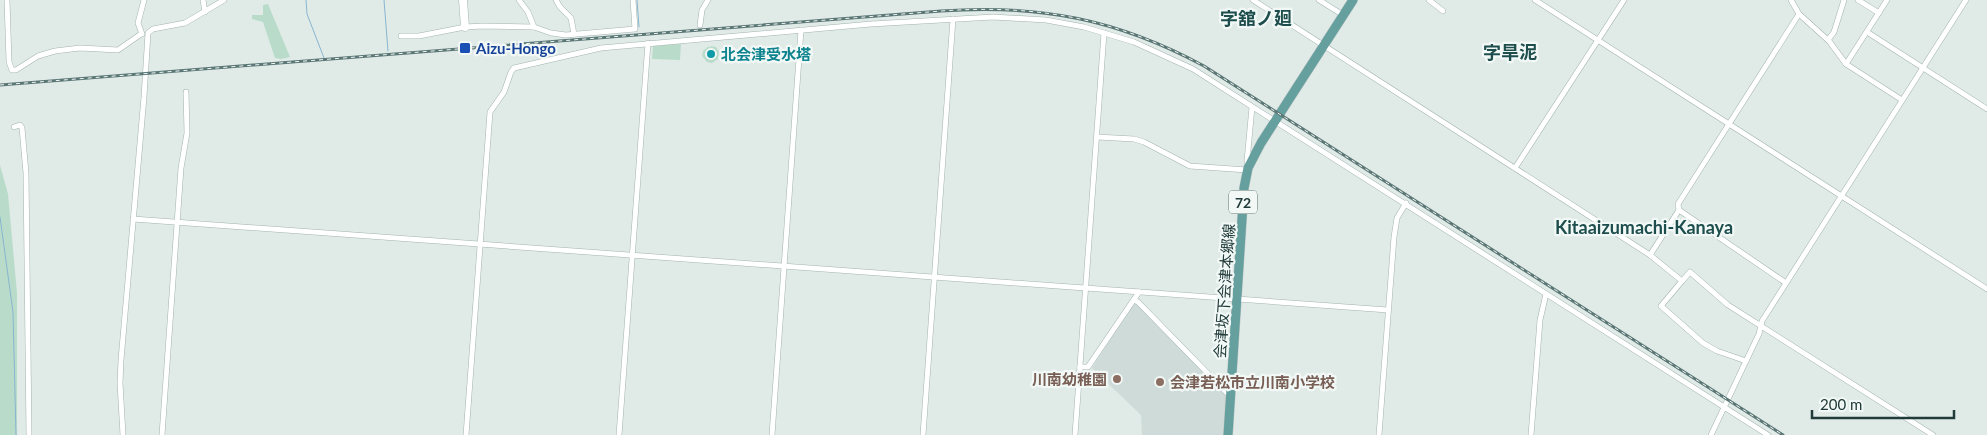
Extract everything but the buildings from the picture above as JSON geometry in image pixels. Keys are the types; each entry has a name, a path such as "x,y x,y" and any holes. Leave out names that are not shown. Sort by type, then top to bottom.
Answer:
{"main road":[{"path":"463,0 466,27"},
{"name":"会津坂下会津本郷線","path":"1228,435 1248,167 1353,0"}],"street":[{"path":"8,0 9,62 12,70 16,70 38,56 56,51 80,48 118,50 141,34 148,33 153,29 185,23 224,0"},
{"path":"141,34 138,23 144,0"},
{"path":"203,0 205,12"},
{"path":"519,0 528,12 534,27"},
{"path":"556,0 571,18 574,34"},
{"path":"401,36 419,36 466,27 483,26 534,27 552,33 574,34 635,29 633,0"},
{"path":"700,25 702,10 708,0"},
{"path":"1253,0 1650,255 1682,281"},
{"path":"1319,0 1343,15"},
{"path":"1429,0 1443,11"},
{"path":"1535,0 1987,289"},
{"path":"1516,168 1624,0"},
{"path":"1791,0 1799,14 1828,40 1846,64 1902,100"},
{"path":"1828,40 1834,32 1844,0"},
{"path":"1858,0 1879,13"},
{"path":"1846,64 1887,0"},
{"path":"1711,435 1746,361 1762,321 1966,0"},
{"path":"1650,255 1679,210 1678,204 1799,14"},
{"path":"466,435 490,112 504,92 514,68 554,60 583,50 648,43 954,19 1023,18 1061,22 1104,33 1134,42 1181,62 1235,94 1252,107 1406,203 1768,435"},
{"path":"923,435 954,19"},
{"path":"772,435 801,30"},
{"path":"1867,32 1987,109"},
{"path":"123,435 120,360 144,98 148,33"},
{"path":"1075,435 1104,33"},
{"path":"618,435 648,43"},
{"path":"162,435 177,222 183,155 187,133 186,92"},
{"path":"1097,137 1134,139 1144,142 1190,166 1248,167 1252,107"},
{"path":"14,127 20,126 22,128 26,164 29,435"},
{"path":"1379,435 1395,224 1406,203"},
{"path":"1679,210 1786,283"},
{"path":"133,219 1388,310"},
{"path":"1746,361 1710,347 1661,306 1690,272 1728,305 1933,435"},
{"path":"1080,367 1088,367 1140,292"},
{"path":"1531,435 1540,320 1546,294"},
{"path":"1134,300 1230,396"}],"shaded area":[{"name":"会津若松市立川南小学校","path":"1133,304 1138,304 1227,397 1224,435 1142,435 1141,415 1092,368"}],"green space":[{"path":"268,4 290,57 275,58 263,22 252,19 252,15 263,15 263,5"},
{"path":"681,44 680,60 652,59 653,46"},
{"name":"北会津受水塔","path":"709,46 710,48 711,46 716,47 719,52 718,59 712,63 707,62 702,56 703,51"},
{"path":"0,165 8,194 17,293 17,435 0,435"}],"waterway":[{"path":"306,0 307,14 324,58"},
{"path":"384,0 388,51"},
{"path":"637,0 639,27"},
{"path":"0,217 13,312 16,435"}],"railway":[{"path":"0,85 941,11 1011,10 1077,18 1140,37 1204,66 1783,435"}],"place":[{"name":"Aizu-Hongo","path":"465,48"},
{"name":"北会津受水塔","path":"711,54"},
{"name":"川南幼稚園","path":"1117,379"},
{"name":"会津若松市立川南小学校","path":"1160,382"}],"district":[{"name":"字舘ノ廻","path":"1256,18"},
{"name":"字旱泥","path":"1510,52"},
{"name":"Kitaaizumachi-Kanaya","path":"1644,227"}]}
